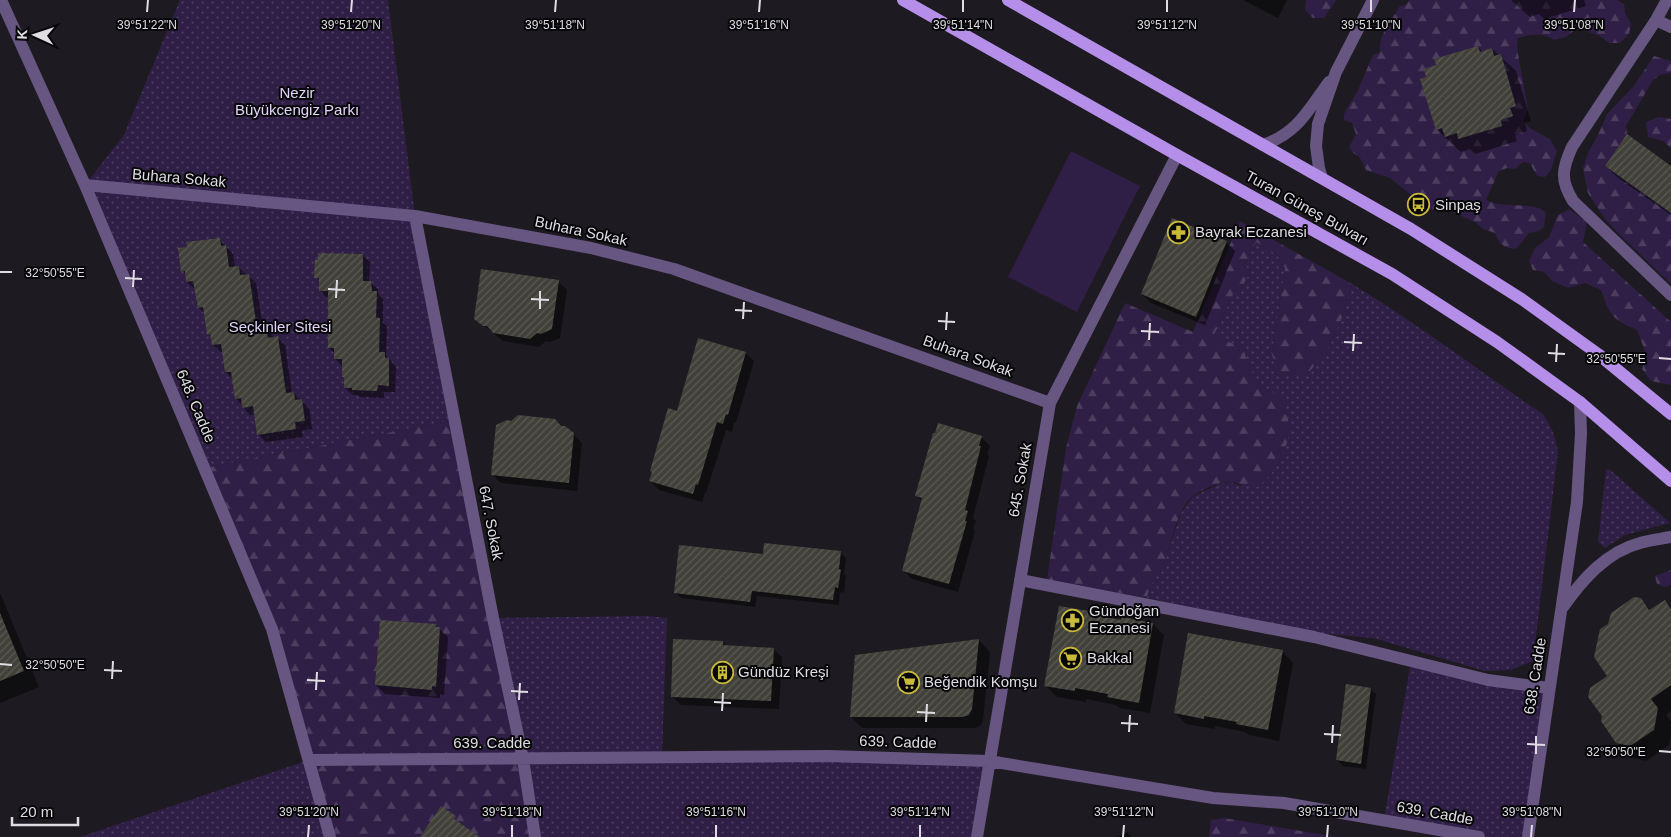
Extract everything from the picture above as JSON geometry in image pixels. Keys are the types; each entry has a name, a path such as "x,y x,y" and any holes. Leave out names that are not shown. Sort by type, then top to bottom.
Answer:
{"main road":[{"name":"Turan Güneş Bulvarı","path":"903,0 1392,274 1497,342 1580,402 1671,481"},
{"path":"1008,0 1411,229 1523,300 1598,354 1671,414"}],"street":[{"name":"648. Cadde","path":"1,0 85,186 272,629 330,837"},
{"path":"1322,178 1317,158 1316,135 1318,124 1336,72 1373,0"},
{"path":"1667,0 1656,20 1572,147 1565,163 1563,176 1566,189 1573,201 1671,295"},
{"path":"1656,20 1671,27"},
{"path":"1263,145 1277,140 1292,130 1336,72"},
{"name":"645. Sokak","path":"976,837 1050,403 1177,155"},
{"name":"Buhara Sokak","path":"85,186 415,216 591,248 674,269 1050,403"},
{"name":"647. Sokak","path":"415,216 522,759 535,837"},
{"name":"638. Cadde","path":"1528,837 1577,502 1581,433 1580,402"},
{"name":"638. Cadde","path":"1562,609 1580,583 1618,552 1638,543 1671,537"},
{"path":"1020,580 1314,637 1488,680 1549,688"},
{"name":"639. Cadde","path":"309,760 828,756 989,761 1213,798 1284,803 1479,837"}],"green space":[{"path":"180,0 388,0 415,216 455,420 205,468 85,185 124,135"},
{"path":"1306,0 1336,0 1324,18 1313,18 1305,10"},
{"path":"1409,0 1617,0 1624,4 1625,13 1631,24 1629,34 1620,43 1609,43 1600,36 1577,28 1566,37 1554,40 1537,34 1518,38 1517,48 1528,110 1523,121 1531,129 1550,139 1557,151 1551,170 1545,177 1537,176 1530,163 1523,162 1515,169 1507,168 1499,171 1486,200 1493,203 1532,206 1546,212 1544,227 1539,231 1529,233 1516,249 1502,245 1495,233 1483,229 1475,222 1450,211 1429,209 1390,178 1366,170 1360,158 1349,147 1356,134 1352,123 1344,120 1344,114 1358,90 1373,55 1380,52 1381,40 1386,28 1400,6 1406,5"},
{"path":"1654,56 1671,61 1671,73 1660,75 1653,80 1626,126 1627,134 1605,166 1671,213 1671,284 1605,219 1588,193 1583,168 1588,153 1607,114 1633,87"},
{"path":"1659,117 1671,119 1671,148 1663,141 1648,137 1646,122"},
{"path":"1071,151 1140,186 1077,312 1008,277"},
{"path":"1569,209 1587,222 1583,242 1671,322 1671,385 1651,381 1642,369 1647,356 1637,330 1622,323 1613,316 1601,290 1585,283 1568,288 1552,281 1544,272 1533,270 1529,261 1535,248 1549,237 1558,215"},
{"path":"1240,221 1352,284 1342,318 1327,350 1310,371 1292,377 1279,374 1272,355 1285,268 1277,255 1256,242 1244,266 1251,270 1240,292 1235,290 1214,335 1244,349 1249,367 1255,377 1263,386 1278,395 1283,401 1289,434 1280,460 1269,476 1258,485 1248,486 1223,482 1201,491 1187,501 1179,518 1163,565 1152,584 1147,598 1047,580 1066,448 1077,406 1125,303 1193,332"},
{"path":"1256,242 1277,255 1285,268 1272,355 1327,350 1342,318 1352,284 1425,331 1543,414 1553,432 1558,452 1533,661 1510,670 1485,671 1373,638 1317,633 1147,598 1149,587 1163,565 1181,513 1192,497 1219,484 1230,482 1241,486 1279,396 1265,388 1255,377 1248,365 1244,349 1214,335 1235,290 1240,292 1251,270 1244,266"},
{"path":"455,420 535,837 330,837 272,629 205,468"},
{"path":"1609,469 1670,523 1625,535 1605,548 1598,542 1606,470"},
{"path":"1671,570 1671,585 1664,587 1657,584 1655,576"},
{"path":"646,616 667,618 662,757 989,761 977,837 535,837 493,618"},
{"path":"1411,661 1549,688 1528,837 1479,837 1384,820"},
{"path":"309,760 330,837 80,837"},
{"path":"1224,818 1337,837 1209,837 1211,820"}],"building":[{"path":"1478,46 1480,52 1492,48 1494,56 1501,54 1516,106 1510,108 1513,116 1501,120 1502,126 1458,139 1457,133 1445,137 1442,128 1436,130 1420,79 1426,77 1424,69 1436,65 1434,59"},
{"path":"1627,134 1671,166 1671,213 1605,166"},
{"path":"1172,218 1227,241 1196,317 1141,294"},
{"path":"220,238 221,246 226,245 229,267 239,266 240,275 249,274 257,328 266,327 268,338 278,336 286,393 294,392 295,400 302,399 305,421 295,422 296,429 257,435 253,406 242,408 241,398 235,399 231,372 225,372 221,344 212,345 210,334 207,335 203,307 198,308 193,281 186,282 185,271 181,272 178,248 187,247 186,242"},
{"path":"318,253 363,254 363,281 371,281 372,291 377,291 376,318 380,318 379,352 385,352 385,358 389,358 389,386 378,385 377,391 344,388 342,359 334,359 334,348 328,348 328,291 319,291 319,278 314,278 315,259 318,260"},
{"path":"481,269 559,280 552,329 541,334 537,333 530,339 493,333 487,326 483,326 474,319"},
{"path":"698,338 746,352 728,415 726,414 723,424 717,422 698,485 696,484 693,494 649,481 652,472 650,471 668,408 677,411"},
{"path":"518,415 555,419 561,426 565,426 574,433 569,483 491,475 496,425 507,420 511,421"},
{"path":"938,423 982,436 965,510 968,511 965,521 967,521 949,584 902,571 922,498 915,496 933,433 935,433"},
{"path":"764,543 841,551 839,569 841,570 838,588 835,587 833,600 752,591 750,602 674,593 679,545 763,554"},
{"path":"1634,597 1641,598 1649,610 1665,600 1671,609 1671,685 1651,699 1658,708 1654,730 1630,746 1616,743 1601,721 1602,716 1588,697 1590,688 1607,676 1594,657 1600,629 1608,624 1611,613"},
{"path":"1059,606 1089,611 1089,614 1121,620 1122,617 1153,623 1139,703 1107,697 1108,694 1075,688 1075,691 1044,686"},
{"path":"0,613 24,671 0,681"},
{"path":"380,620 436,624 436,627 440,627 436,687 432,686 432,690 375,685"},
{"path":"1188,633 1283,650 1268,730 1204,716 1204,719 1174,713"},
{"name":"Gündüz Kreşi","path":"673,639 723,641 723,645 774,648 771,701 671,697"},
{"path":"979,639 972,709 969,715 962,717 850,717 855,655"},
{"path":"1346,684 1371,688 1361,764 1336,760"},
{"path":"441,806 456,816 454,819 480,837 420,837"}],"place":[{"name":"Sinpaş","path":"1419,205"},
{"name":"Bayrak Eczanesi","path":"1179,232"},
{"name":"Gündoğan Eczanesi","path":"1073,620"},
{"name":"Bakkal","path":"1071,658"},
{"name":"Gündüz Kreşi","path":"722,672"},
{"name":"Beğendik Komşu","path":"908,682"}],"park label":[{"name":"Nezir Büyükcengiz Parkı","path":"297,102"},
{"name":"Seçkinler Sitesi","path":"280,327"}]}
